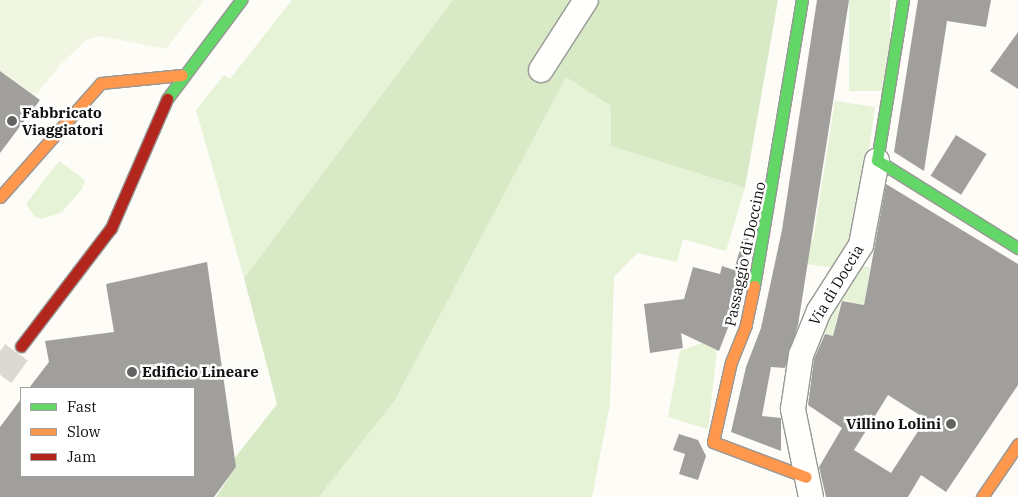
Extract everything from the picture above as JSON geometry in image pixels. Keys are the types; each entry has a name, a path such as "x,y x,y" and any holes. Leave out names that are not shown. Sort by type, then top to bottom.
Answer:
{"street":[{"path":"22,346 116,220 151,126 182,75 241,0"},
{"path":"540,70 586,0"},
{"name":"Passaggio di Doccino","path":"802,0 767,227 746,325 731,362 713,442 808,487"},
{"path":"903,0 877,160 1018,248"},
{"path":"0,197 101,83 182,75"},
{"name":"Via di Doccia","path":"808,487 793,409 801,356 819,311 861,244 877,160"},
{"path":"982,497 1018,444"}],"green space":[{"path":"0,0 204,0 166,49 101,36 86,40 60,65 35,96 0,71"},
{"path":"292,0 453,0 244,278 196,110 224,75 230,79"},
{"path":"453,0 778,0 745,188 611,146 611,106 566,77 395,400 319,497 216,497 236,467 234,459 277,404 244,278"},
{"path":"849,0 890,0 890,91 849,91"},
{"path":"566,76 611,106 612,146 745,188 726,251 683,239 677,262 637,253 614,277 610,404 592,497 319,497 395,400"},
{"path":"835,101 875,107 856,236 836,268 806,264 809,241 813,240"},
{"path":"59,161 85,180 82,189 62,212 42,219 35,217 26,204"},
{"path":"860,266 870,267 864,305 841,300 833,336 817,331"},
{"path":"702,343 717,350 708,429 668,417 680,351"}],"building":[{"path":"817,0 849,0 798,325 785,368 771,367 762,416 781,418 781,451 731,432 746,367 761,328 782,230"},
{"path":"918,0 991,0 986,27 947,21 924,171 894,152"},
{"path":"1018,32 1018,89 990,71"},
{"name":"Fabbricato Viaggiatori","path":"0,71 40,100 0,153"},
{"path":"956,135 987,154 961,195 931,176"},
{"path":"886,184 1018,264 1018,385 946,492 921,475 908,497 826,497 819,467 842,428 808,405 814,359 825,334 833,336 842,301 864,305","holes":["888,395 926,419 891,473 854,450"]},
{"path":"748,222 752,224 731,320 719,351 681,333 683,348 650,353 644,304 684,299 693,267 720,274 722,266 734,270"},
{"name":"Edificio Lineare","path":"207,262 236,467 214,497 0,497 0,427 20,400 20,477 195,477 195,387 30,387 49,362 45,341 114,332 106,284"},
{"path":"679,434 698,440 706,456 698,480 679,474 685,454 673,450"}],"tunnel":[{"path":"0,375 21,346"}],"traffic: fast":[{"path":"167,99 241,0"},
{"path":"754,286 802,0"},
{"path":"903,0 877,160 1018,248"}],"traffic: slow":[{"path":"0,197 101,83 182,75"},
{"path":"754,286 746,325 731,362 713,442 806,477"},
{"path":"982,497 1018,444"}],"traffic: jam":[{"path":"21,346 111,228 167,99"}],"place":[{"name":"Fabbricato Viaggiatori","path":"12,121"},
{"name":"Edificio Lineare","path":"132,372"},
{"name":"Villino Lolini","path":"951,424"}]}
